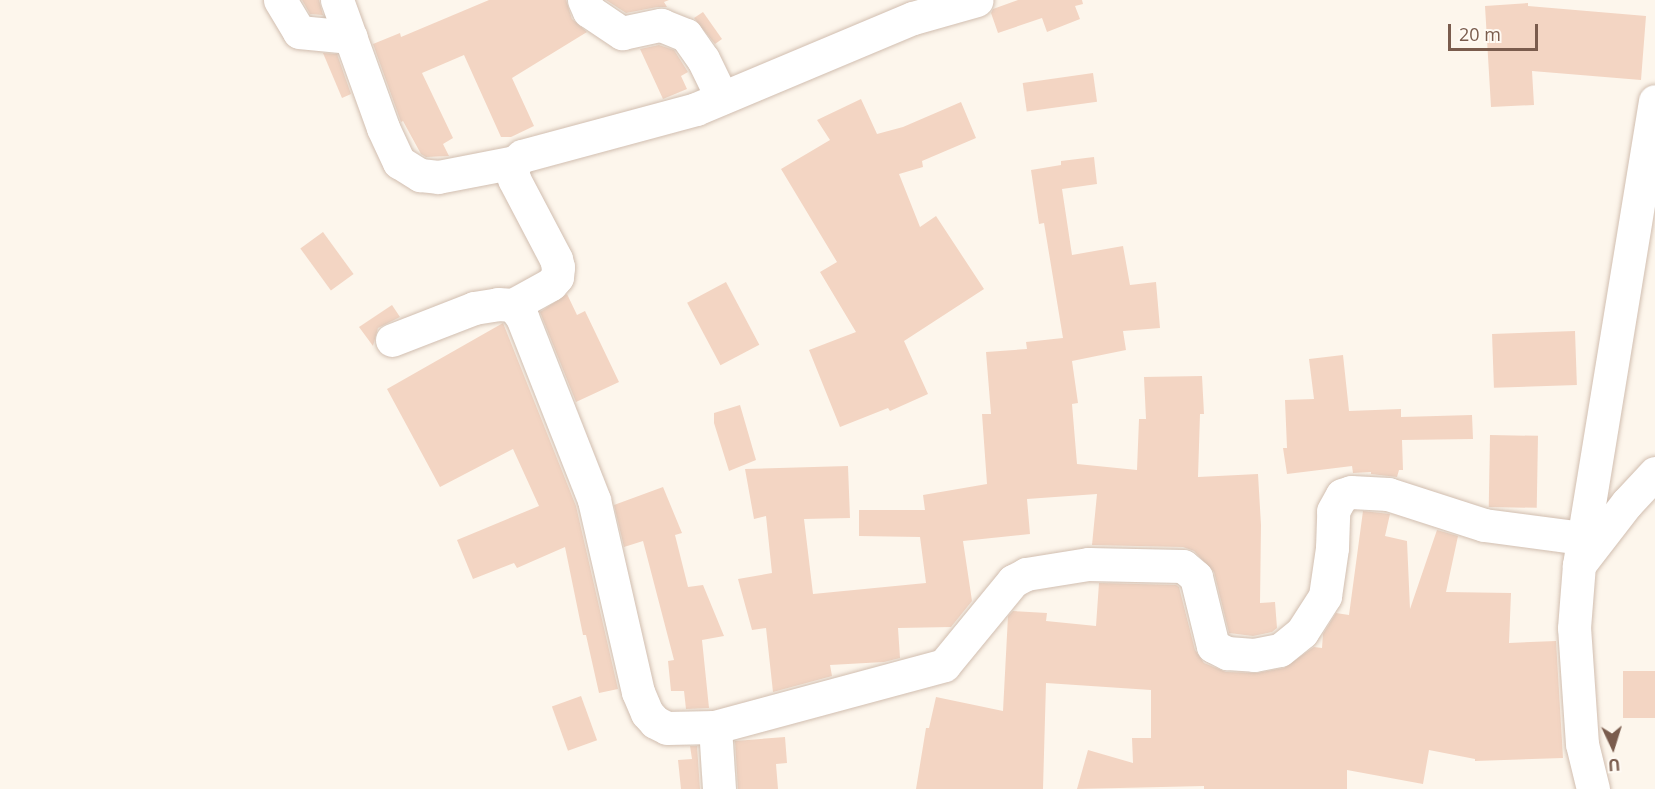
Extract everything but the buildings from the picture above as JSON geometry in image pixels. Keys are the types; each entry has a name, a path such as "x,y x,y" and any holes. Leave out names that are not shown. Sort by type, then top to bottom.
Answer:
{"street":[{"path":"280,0 299,32 351,37"},
{"path":"338,0 383,128 399,162 411,171 438,177 515,162"},
{"path":"584,0 589,11 622,33 661,25 686,35 703,59 722,98"},
{"path":"392,340 474,308 498,304 513,305 551,284 557,277 556,259 514,179 512,168 522,156 696,109 913,18 977,0"},
{"path":"1593,789 1582,744 1575,660 1574,628 1580,552 1655,101"},
{"path":"513,305 528,327 594,500 638,692 647,713 655,722 667,728 716,727 944,665 1014,581 1026,574 1088,564 1183,566 1196,576 1213,646 1227,653 1254,655 1280,650 1302,632 1325,596 1332,548 1333,511 1342,495 1351,492 1388,494 1484,525 1580,552"},
{"path":"1580,552 1655,472"},
{"path":"716,727 719,789"}]}
